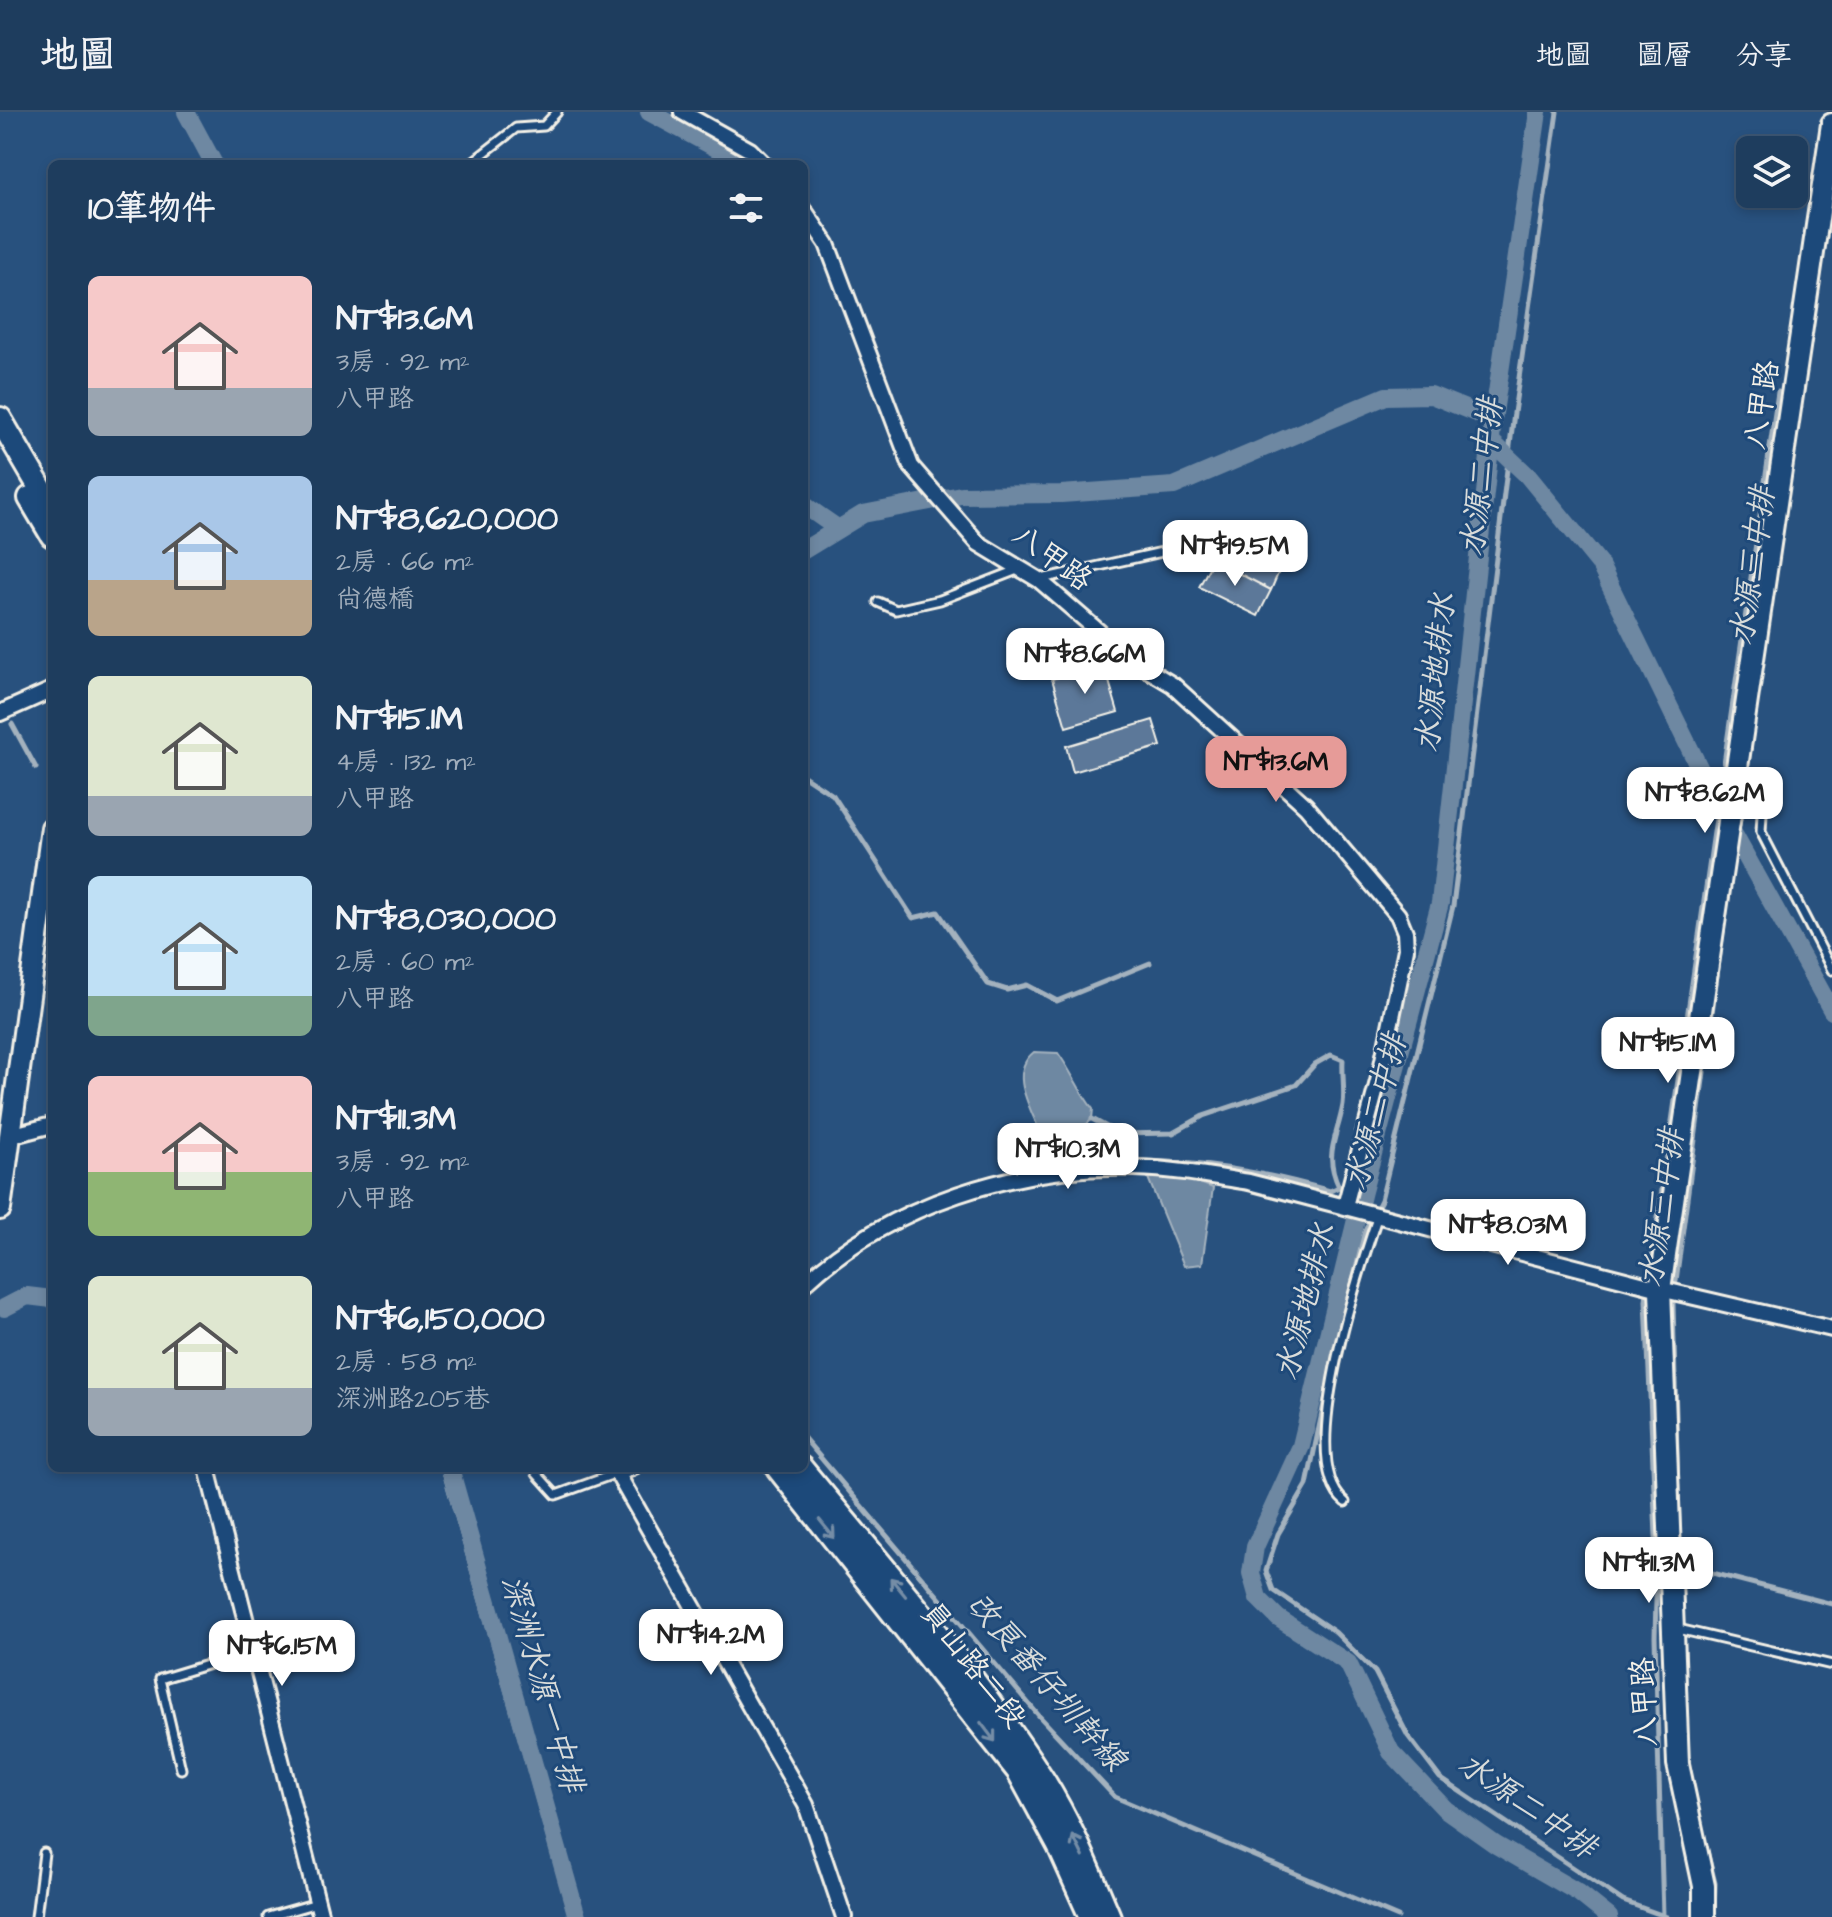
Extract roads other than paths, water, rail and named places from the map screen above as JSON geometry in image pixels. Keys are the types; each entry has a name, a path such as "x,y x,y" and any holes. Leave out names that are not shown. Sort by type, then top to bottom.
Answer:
{"main road":[{"path":"0,419 48,501"},
{"path":"0,449 48,528"},
{"name":"員山路二段","path":"781,1472 1019,1772 1059,1846 1091,1917"},
{"name":"員山路二段","path":"804,1472 978,1684 1044,1782 1079,1846 1109,1917"}],"street":[{"path":"682,112 750,150 760,160"},
{"name":"八甲路","path":"1704,1917 1704,1886 1678,1764 1660,1289 1832,124"},
{"name":"八甲路","path":"808,216 827,244 911,466 946,511 978,543 1039,580 1133,661 1173,685 1306,806 1398,915 1405,932 1406,949 1348,1207"},
{"path":"0,713 48,692"},
{"path":"0,1209 48,857"},
{"path":"10,1136 48,1126"},
{"path":"808,1281 864,1236 977,1188 1033,1174 1132,1167 1249,1182 1660,1289 1832,1329"},
{"path":"208,1472 319,1910"},
{"path":"620,1472 617,1473 806,1805 844,1917"}],"lane":[{"path":"475,160 516,128 544,126 557,112"},
{"path":"1039,580 1198,544"},
{"path":"878,602 896,610 940,600 1022,569"},
{"path":"1734,790 1755,795 1762,814 1761,832 1832,970"},
{"path":"1345,1502 1335,1494 1326,1464 1328,1419 1339,1347 1372,1213"},
{"path":"537,1474 556,1495 617,1473"},
{"path":"1672,1627 1832,1665"},
{"path":"181,1769 160,1679 253,1651"},
{"path":"36,1917 44,1853"},
{"path":"268,1917 319,1910"}],"water":[{"path":"1034,1052 1058,1053 1093,1109 1092,1119 1081,1129 1063,1135 1041,1135 1022,1081 1022,1070"},
{"path":"1146,1173 1195,1181 1213,1188 1202,1264 1184,1266"}],"waterway":[{"name":"水源地排水","path":"186,112 212,160"},
{"path":"649,112 735,160"},
{"path":"1493,420 1538,112"},
{"name":"水源二中排","path":"1342,1321 1361,1239 1381,1200 1453,906 1514,413 1557,112"},
{"path":"731,156 739,160"},
{"path":"1663,1916 1655,1637 1657,1560 1646,1300 1778,392"},
{"name":"水源地排水","path":"808,548 863,514 961,495 1061,494 1174,486 1386,396 1431,395 1493,420 1440,903 1362,1195 1301,1446 1255,1547 1251,1573 1258,1598 1278,1618 1348,1663 1391,1752 1445,1809 1496,1845 1579,1893 1609,1917"},
{"name":"水源地排水","path":"1492,442 1528,476 1599,563 1716,802 1832,1011"},
{"path":"808,508 837,528"},
{"name":"改良番仔圳幹線","path":"12,724 36,768"},
{"name":"水源三中排","path":"1740,816 1752,734"},
{"path":"808,779 833,795 913,918 938,912 988,984 1007,990 1027,985 1057,1001 1150,963"},
{"name":"水源三中排","path":"1679,1531 1673,1303 1725,916"},
{"path":"1037,1163 1114,1160 1185,1163 1255,1173 1330,1191 1339,1187 1332,1155 1343,1105 1343,1060 1331,1055 1315,1064 1296,1085 1203,1116 1173,1133 1120,1134 1092,1119"},
{"name":"深洲水源一中排","path":"4,1308 27,1296 48,1299"},
{"name":"水源二中排","path":"1332,1365 1307,1485 1278,1534 1266,1571 1273,1590 1335,1632 1375,1672 1408,1736 1440,1778 1623,1901 1667,1917"},
{"name":"改良番仔圳幹線","path":"808,1443 1040,1717 1115,1797 1398,1917"},
{"path":"444,1472 571,1917"},
{"name":"深洲水源一中排","path":"451,1472 577,1917"},
{"path":"1674,1563 1832,1604"},
{"name":"水源三中排","path":"1703,1835 1715,1883 1714,1917"}]}
